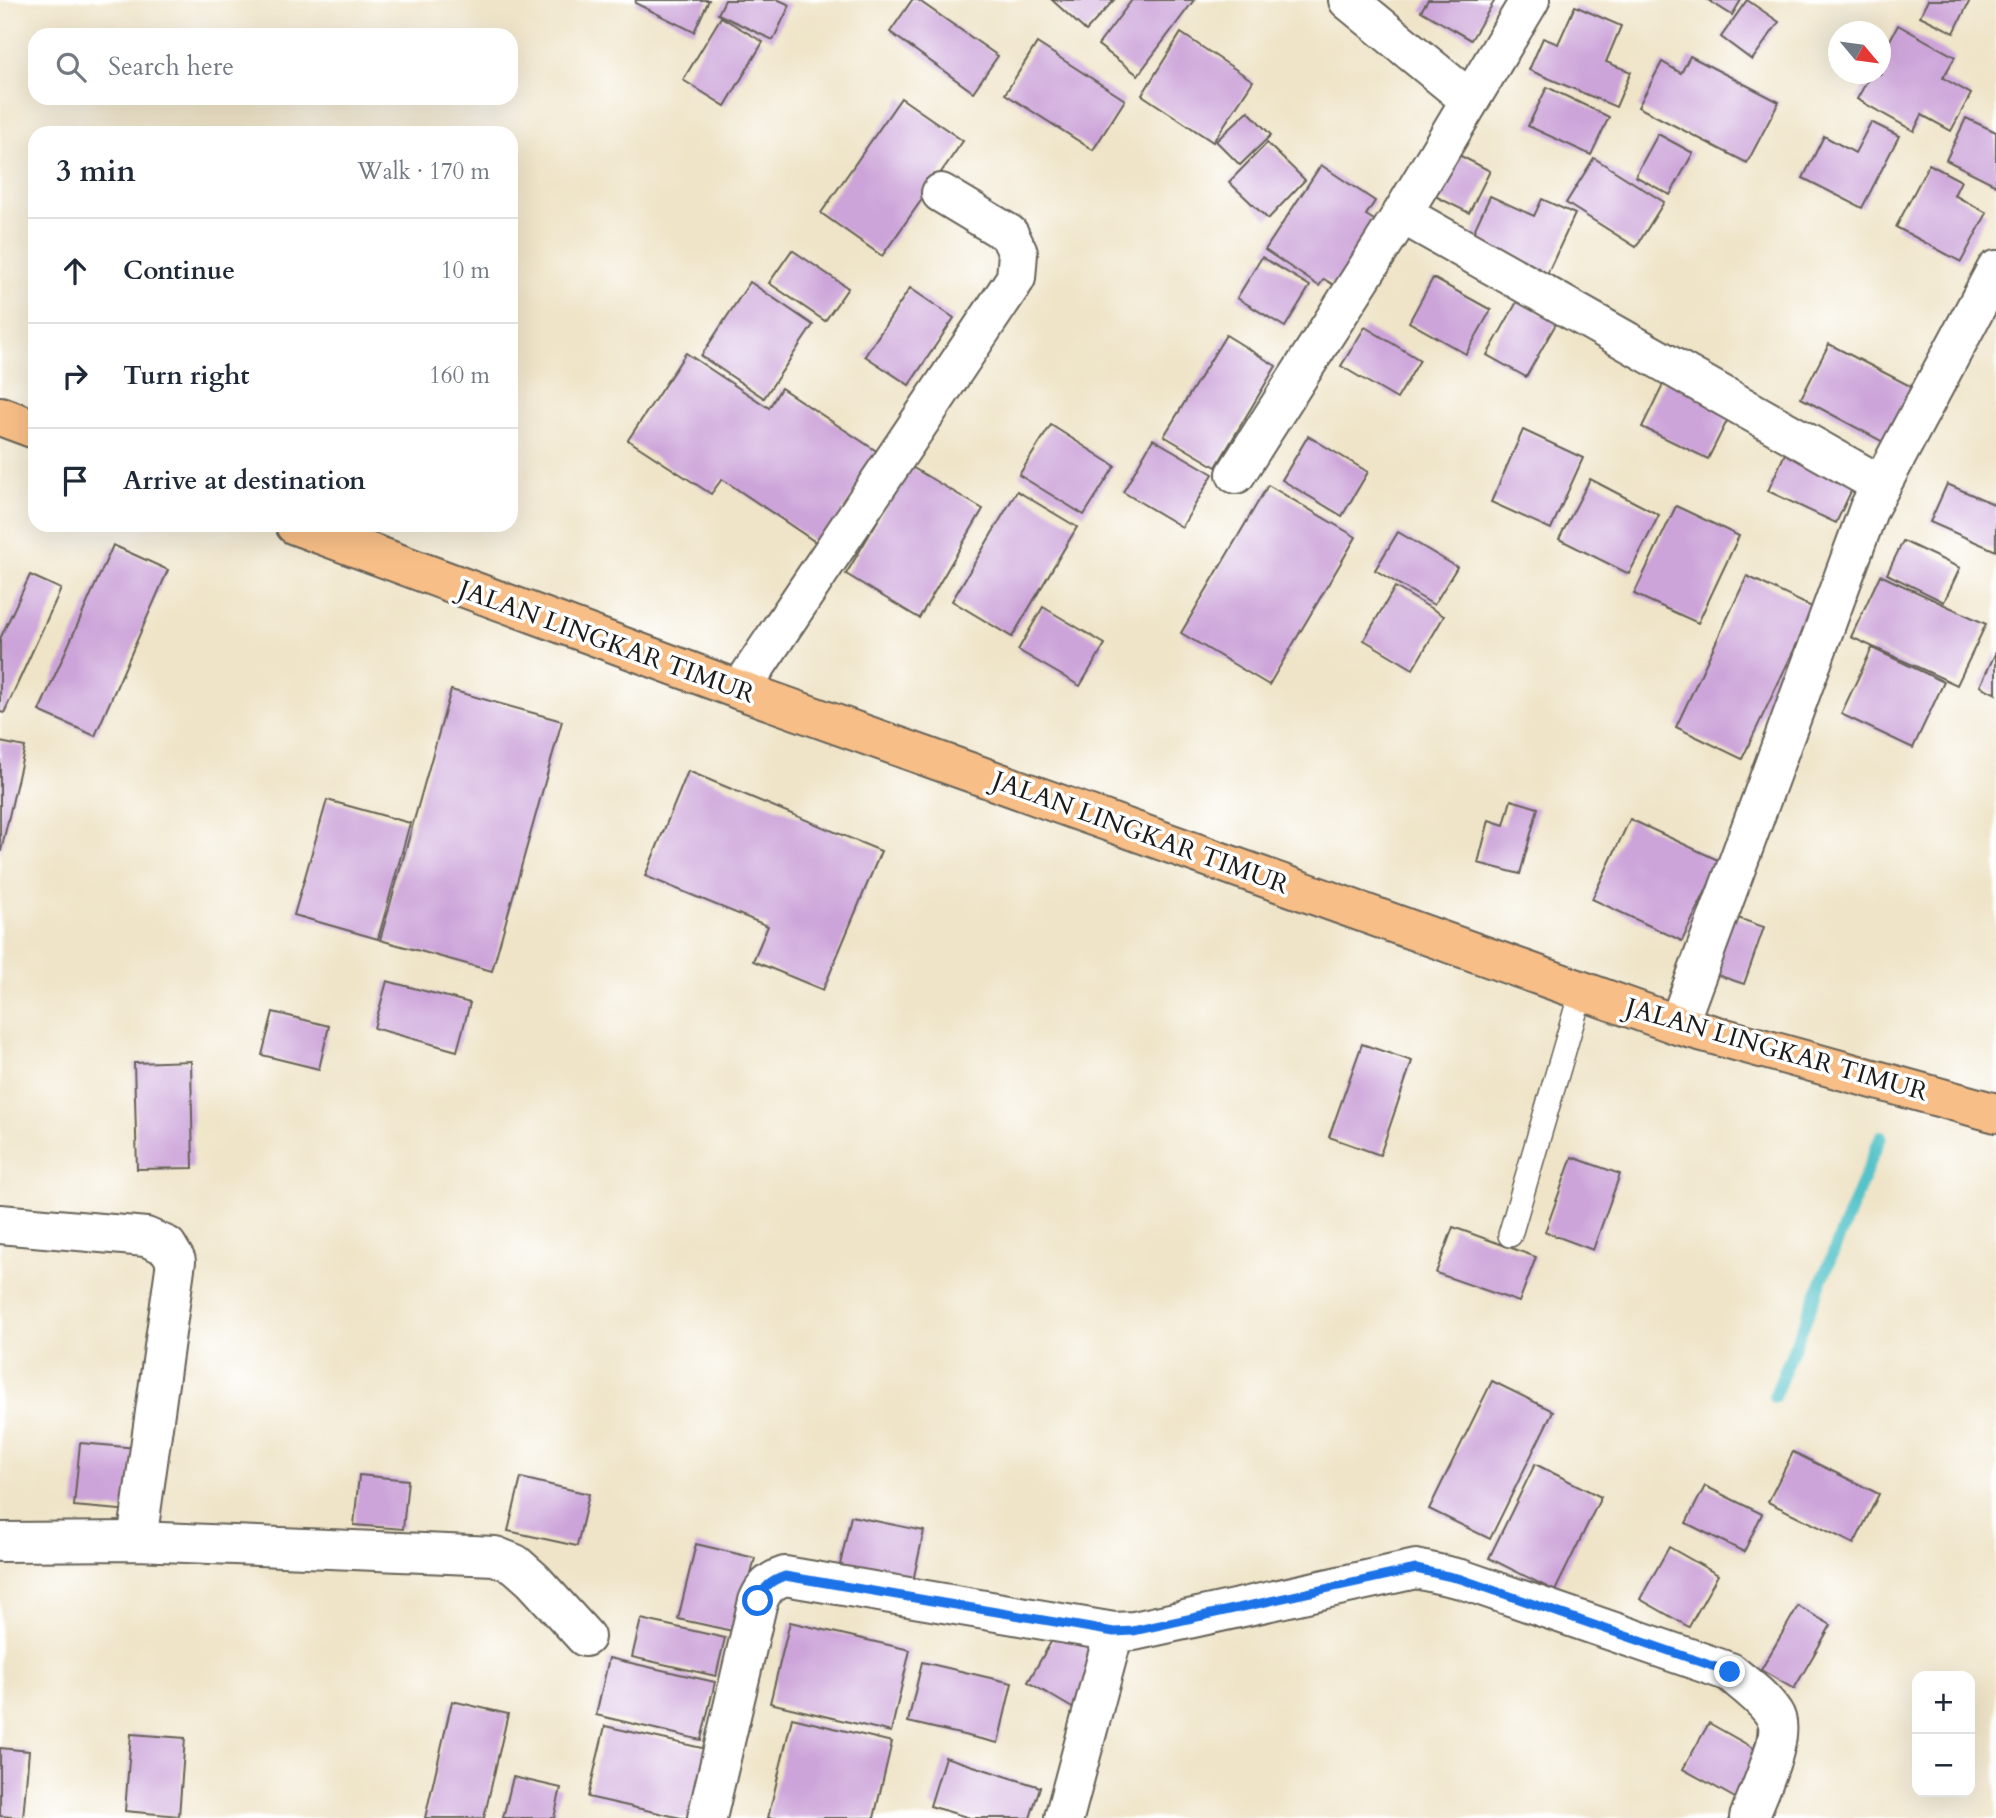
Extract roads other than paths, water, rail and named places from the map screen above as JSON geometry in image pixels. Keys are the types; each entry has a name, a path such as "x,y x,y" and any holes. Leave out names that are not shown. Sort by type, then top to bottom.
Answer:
{"highway":[{"path":"0,416 28,426"},
{"name":"JALAN LINGKAR TIMUR","path":"314,532 740,690 1678,1025 1996,1113"}],"street":[{"path":"1348,0 1470,100"},
{"path":"1236,474 1402,214 1530,0"},
{"path":"740,690 1016,278 1018,253 1009,234 941,193"},
{"path":"1402,214 1881,485"},
{"path":"1678,1025 1869,508 1995,276"},
{"path":"0,1224 146,1237 167,1246 176,1261 137,1541"},
{"path":"0,1542 137,1541 495,1556 515,1564 533,1580 584,1637"},
{"path":"707,1818 758,1601 763,1589 772,1580 785,1576 1114,1632 1133,1631 1416,1569 1461,1579 1730,1672 1776,1716 1778,1738 1749,1818"},
{"path":"1064,1818 1114,1632"}],"lane":[{"path":"1510,1235 1582,989"}],"waterway":[{"path":"1774,1397 1881,1136"}]}
